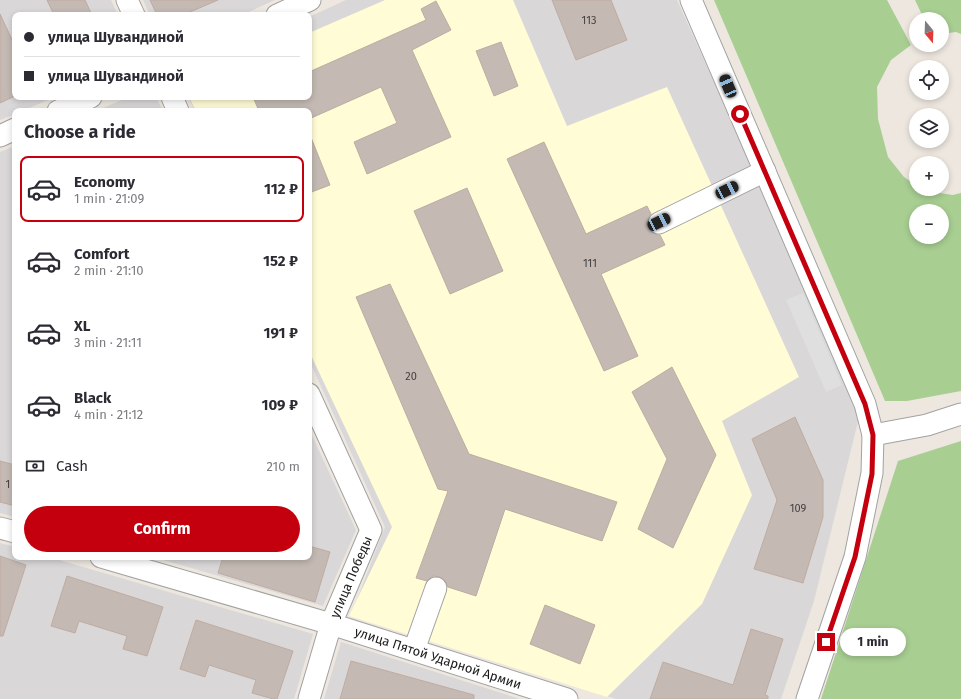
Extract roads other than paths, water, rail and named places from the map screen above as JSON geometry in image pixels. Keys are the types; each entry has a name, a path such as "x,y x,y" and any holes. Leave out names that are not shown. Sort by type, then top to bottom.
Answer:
{"street":[{"path":"127,0 133,12"},
{"path":"284,12 310,0"},
{"path":"691,0 865,404 873,435 872,474 855,557 807,699"},
{"path":"65,108 84,100"},
{"path":"0,136 12,130"},
{"path":"659,222 765,171"},
{"name":"улица Победы","path":"309,699 331,624 371,530 312,401"},
{"path":"873,435 927,425 961,414"},
{"path":"0,528 12,531"},
{"name":"улица Пятой Ударной Армии","path":"111,560 331,624 567,699"},
{"path":"414,650 436,588"}]}
